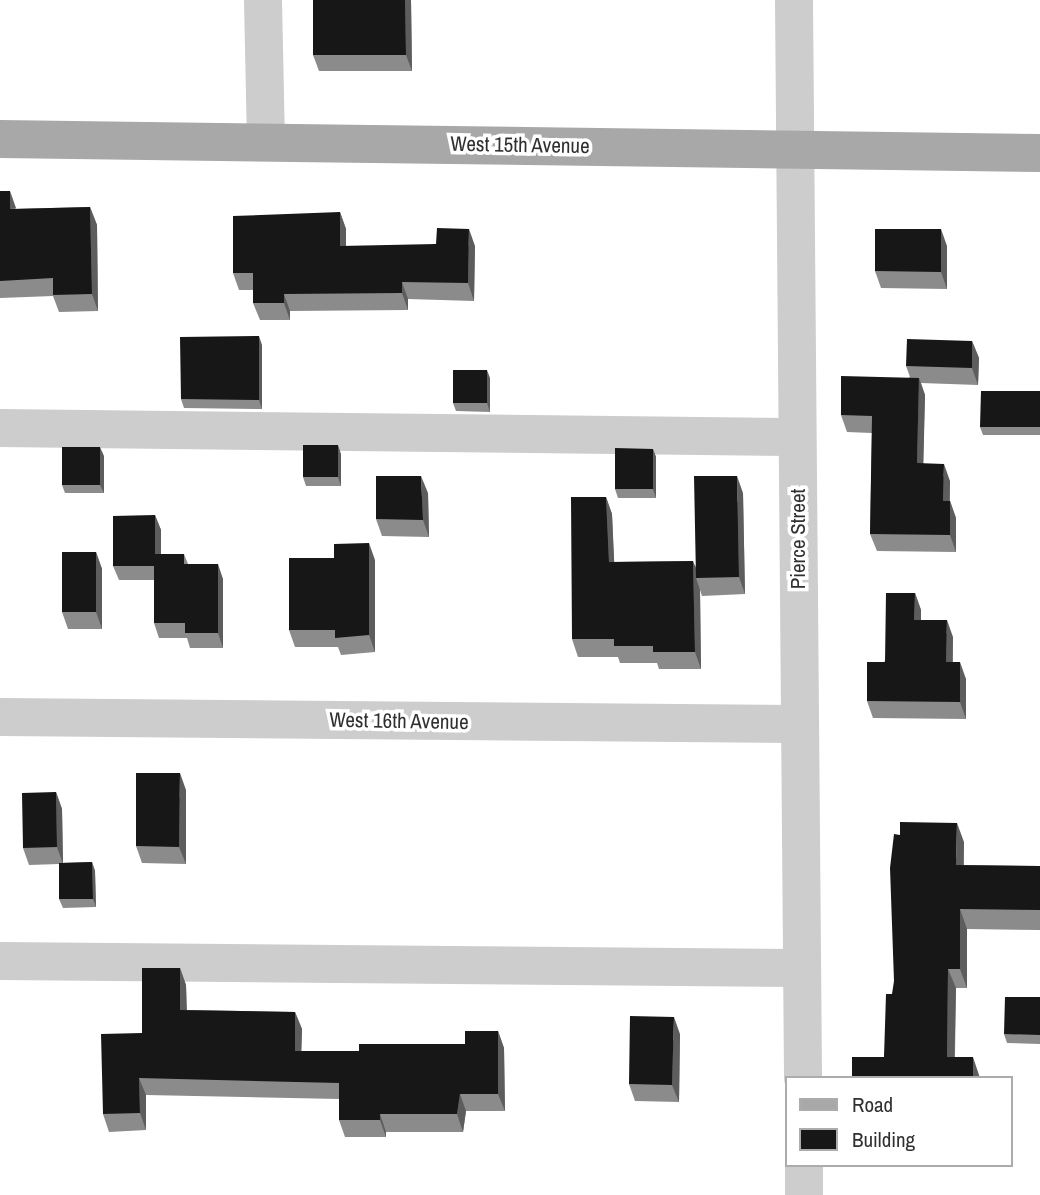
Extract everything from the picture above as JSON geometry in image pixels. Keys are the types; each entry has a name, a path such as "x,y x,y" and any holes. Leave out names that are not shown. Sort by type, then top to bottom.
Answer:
{"main road":[{"name":"West 15th Avenue","path":"0,139 1040,153"}],"street":[{"path":"263,0 266,142"},
{"name":"Pierce Street","path":"794,0 803,1076"},
{"path":"0,428 797,437"},
{"name":"West 16th Avenue","path":"0,717 799,724"},
{"path":"0,961 802,968"},
{"path":"804,1167 804,1195"}],"building":[{"path":"313,0 405,0 406,55 313,55"},
{"path":"0,191 10,191 10,209 90,207 92,294 53,295 53,278 0,281"},
{"path":"340,212 340,246 436,244 437,228 469,229 468,283 402,282 402,293 284,294 284,303 253,303 253,273 233,273 233,216"},
{"path":"875,229 941,229 941,272 875,271"},
{"path":"259,336 259,400 181,399 180,337"},
{"path":"907,339 972,341 972,368 906,366"},
{"path":"453,370 487,370 487,403 453,403"},
{"path":"841,376 919,378 917,463 944,464 943,501 950,501 950,535 870,534 872,416 841,415"},
{"path":"981,391 1040,391 1040,427 980,427"},
{"path":"303,445 338,445 338,477 303,477"},
{"path":"62,447 100,447 100,485 62,485"},
{"path":"615,448 653,449 653,489 615,489"},
{"path":"376,476 421,476 423,520 376,519"},
{"path":"694,476 737,476 739,577 696,578"},
{"path":"571,497 606,497 609,562 693,561 695,652 653,652 653,646 614,646 614,639 572,639"},
{"path":"155,515 155,554 184,554 184,564 218,564 218,633 185,633 185,623 154,623 154,566 113,566 113,516"},
{"path":"369,543 369,635 335,638 335,630 289,630 289,558 334,558 334,544"},
{"path":"62,552 96,552 96,612 62,612"},
{"path":"886,593 915,593 914,620 947,620 946,662 960,662 960,702 867,701 867,662 885,662"},
{"path":"136,773 180,773 179,847 136,846"},
{"path":"56,792 57,847 23,848 22,793"},
{"path":"900,822 957,823 956,865 1040,866 1040,910 960,909 960,969 948,969 947,1057 973,1057 973,1076 852,1076 852,1057 884,1057 886,994 892,994 894,981 890,868 894,834 900,835"},
{"path":"92,862 93,899 59,899 59,863"},
{"path":"142,968 180,968 180,1010 295,1012 295,1051 359,1051 359,1044 465,1044 465,1031 498,1031 498,1094 460,1094 457,1114 380,1114 380,1120 339,1120 339,1083 139,1078 140,1113 103,1114 101,1034 142,1033"},
{"path":"1005,997 1040,997 1040,1035 1004,1034"},
{"path":"630,1016 674,1017 672,1085 629,1084"}]}
